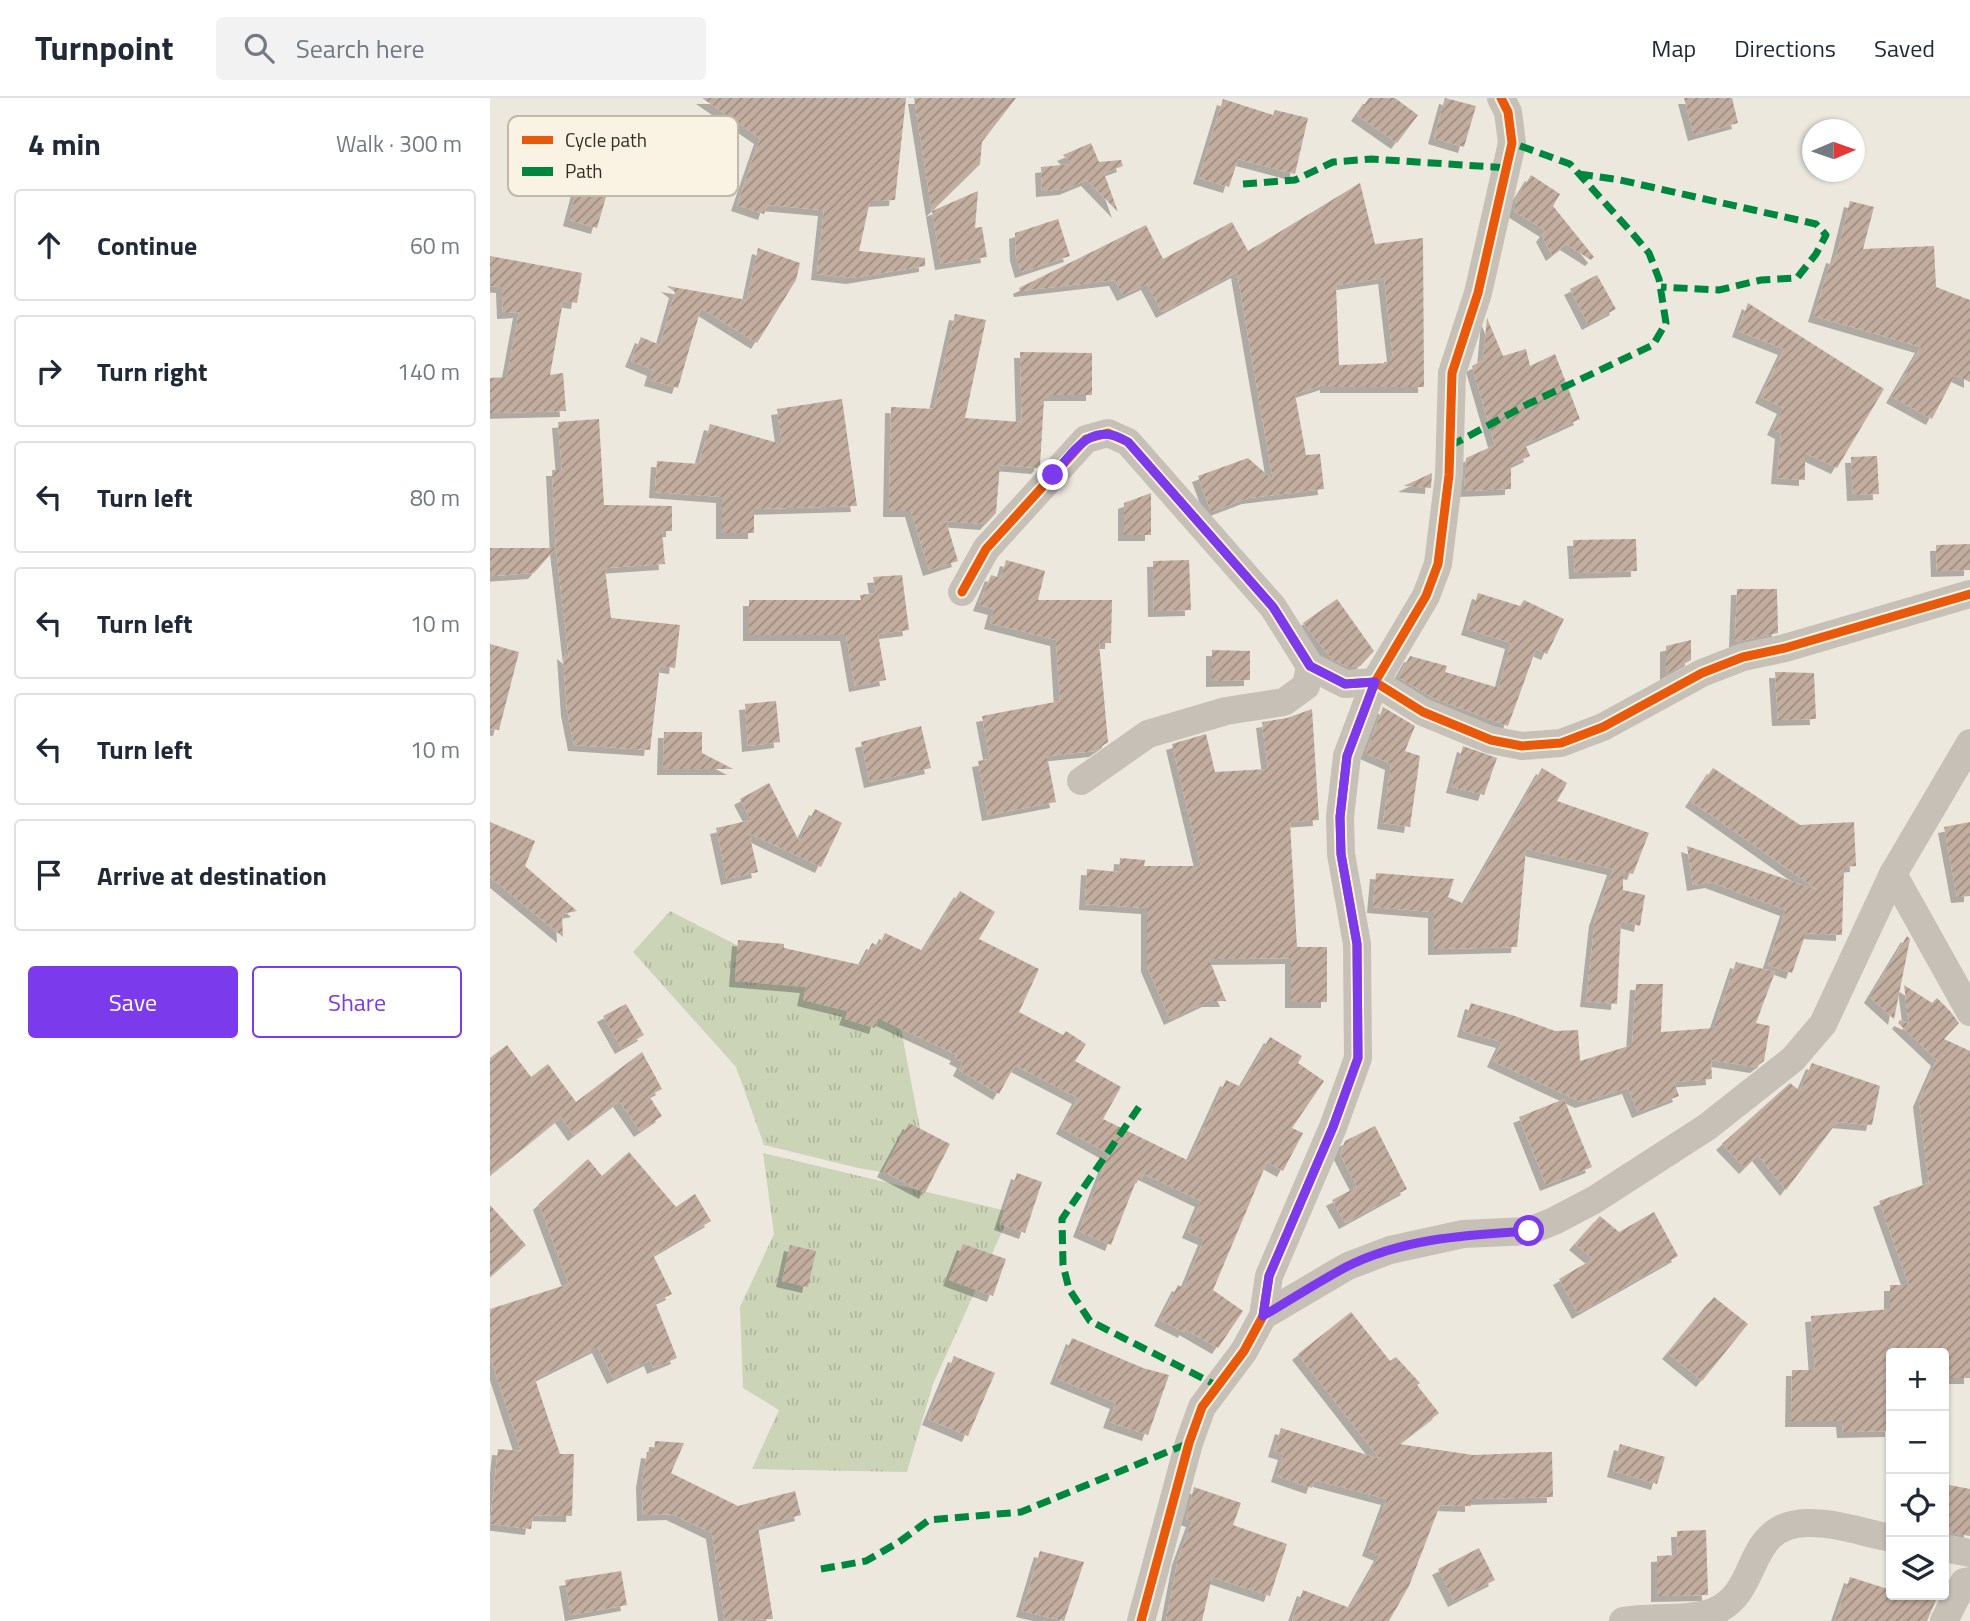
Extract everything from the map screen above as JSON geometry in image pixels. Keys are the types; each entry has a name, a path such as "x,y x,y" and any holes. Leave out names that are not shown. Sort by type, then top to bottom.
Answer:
{"street":[{"path":"1141,1621 1186,1453 1202,1407 1244,1350 1263,1316 1269,1276 1333,1127 1358,1058 1357,944 1341,854 1340,817 1347,756 1375,682 1426,596 1438,564 1448,475 1452,373 1478,293 1512,143 1508,112 1501,98"},
{"path":"962,592 986,550 1076,449 1086,439 1099,433 1116,435 1128,442 1273,607 1310,666 1345,684 1375,682 1423,712 1491,740 1522,746 1561,743 1603,727 1702,673 1743,657 1785,648 1970,594"},
{"path":"1081,781 1148,734 1226,711 1284,702 1306,686 1310,666"},
{"path":"1263,1316 1348,1266 1390,1250 1462,1234 1529,1231 1554,1221 1594,1200 1707,1127 1810,1043 1823,1024 1893,874 1970,743"},
{"path":"1893,874 1970,1012"},
{"path":"1623,1621 1712,1613 1733,1600 1745,1584 1758,1549 1779,1528 1808,1523 1886,1537"},
{"path":"1949,1549 1970,1553"},
{"path":"1944,1621 1964,1582 1970,1581"}],"green space":[{"path":"670,911 901,1029 930,1180 858,1168 764,1145 736,1067 633,952"},
{"path":"763,1153 1011,1212 933,1384 907,1472 752,1469 779,1410 743,1388 740,1307 774,1234"}],"building":[{"path":"702,98 906,98 895,200 870,201 859,251 925,258 925,266 852,278 817,274 824,210 767,205 764,214 737,205 760,138 738,123 738,116 728,116"},
{"path":"914,98 1016,98 982,142 980,164 932,211"},
{"path":"1369,98 1395,98 1418,115 1397,143 1357,115"},
{"path":"1445,98 1476,106 1464,147 1434,138"},
{"path":"1684,98 1732,98 1738,123 1694,135"},
{"path":"1223,99 1273,115 1275,110 1308,118 1295,174 1238,159 1229,187 1199,178"},
{"path":"1091,143 1099,162 1121,160 1123,166 1104,173 1118,212 1087,180 1065,189 1042,191 1041,167 1072,164 1063,155"},
{"path":"1531,175 1560,194 1553,206 1594,257 1591,260 1566,244 1552,255 1542,236 1546,231 1514,211 1516,199"},
{"path":"1360,183 1375,244 1423,238 1424,387 1326,387 1326,384 1295,394 1306,455 1320,454 1324,489 1248,498 1211,512 1198,476 1248,458 1273,480 1237,272 1162,312 1147,284 1123,295 1115,280 1020,291 1019,288 1146,225 1163,259 1232,222 1248,251","holes":["1384,278 1393,356 1390,356 1390,363 1339,365 1336,285"]},
{"path":"978,191 975,228 982,227 987,257 941,264 932,211"},
{"path":"575,196 606,196 597,228 569,220"},
{"path":"1850,201 1874,207 1863,249 1934,246 1936,287 1970,300 1970,382 1955,375 1932,419 1892,397 1921,347 1814,316 1832,257 1836,258"},
{"path":"1058,219 1070,256 1021,272 1016,255 1015,233"},
{"path":"758,248 800,263 796,280 757,343 701,308 678,388 650,380 653,370 631,361 641,337 660,345 675,292 667,286 747,300"},
{"path":"490,256 582,273 577,303 563,301 550,375 563,373 566,411 490,413 490,378 507,377 519,312 503,313 502,287 490,286"},
{"path":"1597,275 1616,309 1588,324 1570,289"},
{"path":"1748,303 1884,389 1837,468 1805,453 1805,480 1777,478 1781,433 1773,429 1783,408 1761,397 1784,349 1738,331"},
{"path":"955,314 986,320 965,418 1022,422 1020,352 1092,353 1092,395 1049,395 1049,399 1044,399 1040,465 1037,468 1000,465 996,513 986,524 946,521 958,561 929,570 911,511 889,511 891,407 934,409"},
{"path":"1487,318 1503,356 1526,349 1530,366 1555,354 1580,419 1525,444 1530,456 1511,465 1511,489 1464,491 1466,458 1495,445 1472,366 1483,360"},
{"path":"842,399 857,506 754,509 754,533 722,533 722,497 655,492 657,461 699,464 710,424 782,444 777,409"},
{"path":"599,419 604,505 672,506 672,531 662,531 665,564 605,568 611,618 680,625 675,668 660,666 650,750 574,745 567,710 563,653 569,658 556,548 552,470 562,470 558,422"},
{"path":"1877,456 1879,494 1853,495 1851,457"},
{"path":"1432,473 1431,488 1404,486"},
{"path":"1151,493 1151,535 1124,535 1124,503"},
{"path":"1636,539 1637,571 1575,573 1573,540"},
{"path":"1970,544 1970,570 1937,571 1936,545"},
{"path":"490,548 556,548 534,573 490,576"},
{"path":"1006,560 1045,571 1038,600 1112,600 1111,643 1099,643 1108,742 1095,751 1047,756 1056,802 988,815 978,761 990,759 982,716 1060,701 1056,640 990,623 994,609 979,605 991,575 1001,578"},
{"path":"1189,560 1191,610 1154,611 1153,561"},
{"path":"902,575 909,630 878,634 886,680 855,686 846,635 749,635 749,600 861,600 860,595 876,593 873,577"},
{"path":"1737,589 1777,589 1778,633 1735,642"},
{"path":"1478,593 1520,606 1524,600 1564,619 1547,654 1536,649 1508,726 1431,697 1398,677 1410,656 1447,666 1445,672 1499,688 1511,643 1467,629"},
{"path":"1337,599 1374,651 1360,666 1348,667 1332,659 1303,623"},
{"path":"1691,640 1691,660 1666,674 1666,646"},
{"path":"490,644 519,652 499,730 490,729"},
{"path":"1212,650 1250,651 1250,680 1212,681"},
{"path":"1775,672 1814,673 1816,719 1778,720"},
{"path":"776,701 780,742 748,746 745,704"},
{"path":"1383,707 1415,726 1405,751 1420,756 1410,827 1383,823 1391,764 1366,753"},
{"path":"1312,709 1319,820 1290,822 1297,947 1327,947 1327,1002 1291,1002 1291,958 1209,959 1226,1001 1208,1001 1170,1019 1147,966 1147,908 1085,904 1087,869 1119,872 1120,858 1145,860 1144,866 1201,866 1172,744 1206,734 1215,772 1268,769 1262,722 1287,718"},
{"path":"921,726 931,768 870,782 861,742"},
{"path":"664,732 702,732 702,753 733,769 663,769"},
{"path":"1463,746 1497,758 1484,795 1452,787"},
{"path":"1542,768 1567,783 1557,801 1649,833 1633,874 1623,872 1623,890 1645,895 1640,926 1621,921 1617,1004 1586,1001 1595,920 1613,869 1526,849 1517,947 1434,949 1434,912 1373,907 1376,873 1454,879 1448,897 1464,904"},
{"path":"1713,768 1800,825 1854,822 1856,866 1844,867 1842,935 1806,933 1792,973 1768,965 1786,910 1711,882 1693,885 1687,846 1818,890 1691,801"},
{"path":"769,783 799,841 815,809 842,823 821,867 749,833 758,872 727,879 716,828 751,820 740,799"},
{"path":"490,822 535,841 525,866 577,911 562,914 563,937 490,877"},
{"path":"1970,822 1970,896 1957,897 1944,827"},
{"path":"960,891 995,912 979,939 1039,969 1019,1012 1063,1035 1066,1031 1086,1044 1075,1061 1121,1087 1103,1119 1189,1161 1226,1080 1241,1087 1270,1037 1302,1056 1298,1063 1324,1081 1292,1128 1303,1133 1283,1171 1267,1162 1213,1290 1243,1311 1218,1348 1185,1329 1184,1332 1160,1320 1178,1285 1184,1288 1204,1239 1188,1232 1201,1201 1144,1174 1142,1178 1138,1176 1111,1245 1079,1231 1109,1154 1062,1128 1078,1098 1015,1065 999,1094 959,1070 963,1062 955,1058 957,1055 878,1018 875,1028 845,1019 848,1011 803,1000 806,987 735,981 738,940 784,944 784,948 861,965 872,943 879,946 885,933 923,951"},
{"path":"1907,936 1910,939 1894,1019 1870,997"},
{"path":"1736,962 1775,972 1756,1023 1770,1026 1764,1061 1756,1067 1711,1060 1712,1079 1674,1082 1679,1096 1638,1112 1628,1088 1581,1102 1493,1061 1502,1042 1463,1031 1471,1003 1555,1031 1578,1030 1580,1061 1632,1045 1636,984 1663,984 1661,1032 1714,1028"},
{"path":"1904,985 1932,1003 1937,998 1950,1011 1959,1023 1944,1039 1970,1051 1970,1378 1949,1378 1949,1348 1886,1348 1886,1431 1843,1432 1842,1421 1791,1421 1792,1370 1815,1370 1811,1316 1890,1309 1890,1285 1909,1285 1879,1201 1929,1183 1919,1101 1937,1060 1898,1023 1900,1020 1909,1024"},
{"path":"626,1004 644,1035 621,1048 603,1016"},
{"path":"507,1045 531,1077 548,1064 576,1102 642,1052 662,1089 649,1096 662,1116 640,1131 619,1101 574,1135 561,1117 490,1175 490,1058"},
{"path":"1812,1063 1880,1086 1872,1125 1837,1122 1786,1190 1758,1155 1745,1168 1722,1144 1790,1083 1800,1091"},
{"path":"1564,1099 1592,1167 1546,1185 1519,1117"},
{"path":"909,1123 950,1144 925,1193 883,1171"},
{"path":"1375,1126 1407,1189 1345,1223 1332,1200 1357,1187 1340,1154 1345,1141"},
{"path":"629,1152 676,1207 695,1194 711,1221 653,1255 672,1294 655,1302 677,1358 653,1368 650,1360 613,1378 598,1347 535,1379 560,1454 574,1454 572,1516 533,1515 531,1529 490,1524 498,1449 521,1451 490,1356 490,1309 569,1284 539,1204 588,1159 602,1176"},
{"path":"1017,1173 1042,1182 1025,1233 1000,1224"},
{"path":"490,1205 526,1245 490,1277"},
{"path":"1654,1212 1678,1256 1578,1313 1559,1279 1593,1259 1575,1244 1600,1216 1619,1232"},
{"path":"963,1244 1006,1259 993,1296 949,1280"},
{"path":"790,1245 816,1251 808,1287 782,1281"},
{"path":"1714,1297 1748,1324 1702,1381 1668,1353"},
{"path":"1351,1312 1390,1361 1396,1357 1420,1383 1417,1385 1439,1413 1399,1444 1473,1455 1552,1452 1553,1497 1471,1499 1471,1506 1440,1505 1409,1586 1389,1621 1292,1621 1303,1590 1350,1608 1380,1555 1368,1550 1387,1499 1315,1480 1312,1488 1277,1476 1284,1454 1274,1451 1281,1428 1380,1459 1298,1354"},
{"path":"1072,1338 1143,1368 1169,1375 1148,1435 1109,1422 1116,1403 1056,1378"},
{"path":"954,1356 995,1373 968,1436 928,1419"},
{"path":"655,1441 684,1443 671,1473 738,1506 795,1491 801,1515 758,1526 773,1619 725,1621 712,1533 672,1514 643,1515 642,1482 647,1452 654,1453"},
{"path":"1620,1444 1665,1457 1657,1484 1613,1471"},
{"path":"1949,1485 1970,1489 1970,1536 1949,1533"},
{"path":"1194,1487 1241,1503 1233,1525 1287,1544 1270,1596 1212,1577 1202,1621 1166,1621 1178,1559 1192,1521 1186,1519"},
{"path":"1706,1530 1708,1595 1657,1596 1657,1556 1678,1555 1677,1531"},
{"path":"1479,1548 1495,1580 1454,1601 1438,1569"},
{"path":"1040,1551 1084,1562 1064,1621 1022,1611"},
{"path":"621,1571 627,1605 571,1615 565,1580"},
{"path":"1850,1577 1886,1588 1886,1600 1936,1600 1927,1621 1835,1621"}],"marked path":[{"path":"1450,446 1528,404 1653,345 1666,323 1659,279 1649,253 1633,234 1570,164 1512,143"},
{"path":"1243,184 1295,180 1333,162 1371,159 1509,168"},
{"path":"1579,174 1620,180 1816,224 1826,235 1816,254 1797,278 1761,280 1719,290 1661,287"},
{"path":"1139,1107 1062,1219 1063,1265 1069,1289 1090,1321 1218,1386"},
{"path":"821,1569 866,1561 929,1520 1021,1512 1189,1443"}],"cycle path":[{"path":"1141,1621 1189,1443 1202,1407 1244,1351 1263,1316 1269,1276 1333,1127 1358,1058 1357,944 1341,854 1340,817 1347,756 1375,682 1426,596 1438,564 1449,475 1452,373 1478,293 1512,143 1508,112 1501,98"},
{"path":"962,592 986,549 1086,439 1108,433 1128,442 1273,607 1310,666 1345,684 1375,682 1423,712 1491,740 1522,746 1561,743 1603,727 1702,673 1743,657 1785,648 1970,594"}],"route":[{"path":"1053,475 1086,439 1099,433 1116,435 1128,442 1273,607 1310,666 1345,684 1375,682 1347,756 1340,817 1341,854 1357,944 1358,1058 1333,1127 1269,1276 1263,1316 1348,1266 1390,1250 1462,1234 1529,1231"}]}
